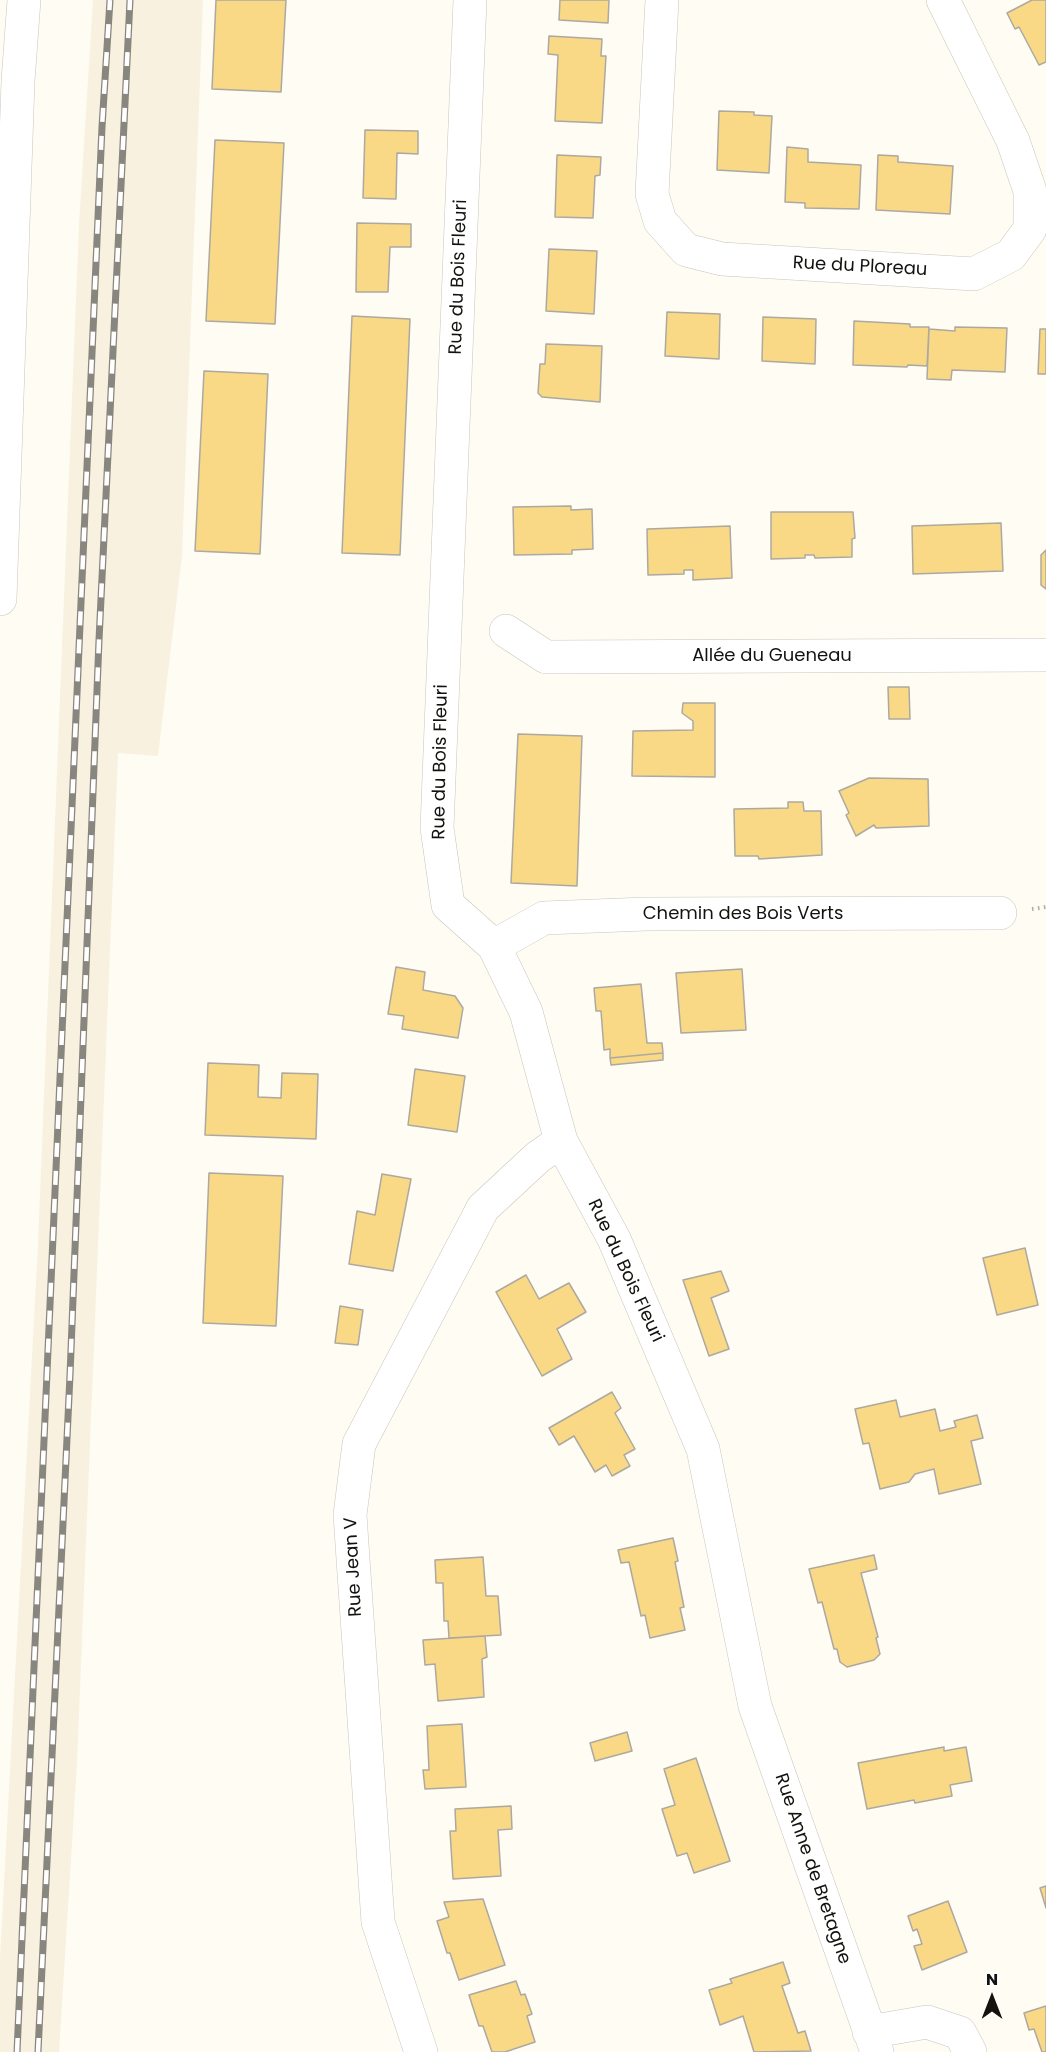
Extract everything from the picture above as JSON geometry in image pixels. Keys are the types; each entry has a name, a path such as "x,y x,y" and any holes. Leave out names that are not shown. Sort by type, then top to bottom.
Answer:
{"street":[{"path":"0,599 18,81 24,0"},
{"name":"Rue du Bois Fleuri","path":"470,0 437,828 448,905 494,946 526,1012 561,1141 614,1239 703,1449 755,1706"},
{"name":"Rue du Ploreau","path":"662,0 652,194 660,221 686,250 722,259 974,274 1011,255 1030,229 1030,190 1013,141 943,0"},
{"name":"Allée du Gueneau","path":"506,631 546,657 1046,656"},
{"name":"Chemin des Bois Verts","path":"494,946 544,918 646,914 1000,913"},
{"name":"Rue Jean V","path":"421,2052 378,1922 350,1515 359,1444 483,1208 538,1157 561,1141"},
{"name":"Rue Anne de Bretagne","path":"755,1706 873,2042 927,2022 960,2033 970,2052"}],"shaded area":[{"path":"93,0 203,0 182,556 158,756 118,753 77,1763 59,2052 0,2052 0,1958 38,1244 79,224"}],"building":[{"path":"216,0 286,0 281,92 212,89"},
{"path":"560,0 609,0 608,23 559,20"},
{"path":"1032,0 1046,0 1046,62 1039,65 1019,27 1015,29 1007,13"},
{"path":"549,36 602,39 601,56 606,56 602,123 555,121 558,55 548,54"},
{"path":"719,111 754,112 754,115 772,116 769,173 717,170"},
{"path":"365,130 418,131 418,154 397,153 396,199 363,198"},
{"path":"215,140 284,143 275,324 206,321"},
{"path":"787,147 808,149 808,162 861,165 859,209 805,208 805,203 785,202"},
{"path":"557,155 601,157 600,175 595,176 593,218 555,217"},
{"path":"878,155 898,156 898,162 953,166 950,214 876,210"},
{"path":"357,223 411,224 411,247 390,247 388,292 356,292"},
{"path":"549,249 597,251 594,314 546,311"},
{"path":"667,312 720,314 719,359 665,356"},
{"path":"352,316 410,319 400,555 342,553"},
{"path":"763,317 816,319 815,364 762,361"},
{"path":"854,321 929,327 927,366 853,365"},
{"path":"955,327 1007,328 1005,372 952,370 951,380 927,379 929,329 955,331"},
{"path":"1040,329 1046,329 1046,374 1038,374"},
{"path":"546,344 602,346 600,402 542,397 538,393 540,364 545,364"},
{"path":"204,371 268,374 260,554 195,551"},
{"path":"571,506 571,510 592,509 593,549 572,550 572,554 514,555 513,507"},
{"path":"771,512 853,512 855,538 852,539 852,557 815,558 814,555 805,555 805,558 771,559"},
{"path":"1001,523 1003,571 913,574 912,526"},
{"path":"730,526 732,578 693,580 693,570 684,570 684,574 648,575 647,529"},
{"path":"1046,550 1046,589 1041,585 1041,555"},
{"path":"888,687 909,687 910,719 889,719"},
{"path":"683,703 715,703 715,777 632,776 633,731 693,730 693,721 682,713"},
{"path":"518,734 582,736 577,886 511,883"},
{"path":"869,778 928,779 929,826 876,828 874,825 856,836 846,815 849,813 839,791"},
{"path":"788,802 803,802 804,811 821,811 822,855 759,859 758,856 735,856 734,809 788,808"},
{"path":"396,967 425,972 423,990 455,996 463,1008 458,1038 402,1029 404,1016 388,1014"},
{"path":"742,969 746,1030 681,1033 676,973"},
{"path":"641,984 647,1043 662,1043 663,1053 610,1058 610,1049 604,1050 601,1011 596,1011 594,988"},
{"path":"663,1053 663,1060 611,1065 610,1058"},
{"path":"208,1063 259,1065 258,1097 281,1098 282,1073 318,1074 316,1139 205,1135"},
{"path":"415,1069 465,1076 457,1132 408,1125"},
{"path":"209,1173 283,1176 276,1326 203,1323"},
{"path":"382,1174 411,1179 393,1271 349,1264 357,1211 375,1215"},
{"path":"1025,1248 1038,1305 997,1315 983,1258"},
{"path":"721,1271 729,1291 711,1298 729,1349 709,1356 683,1280"},
{"path":"526,1275 539,1299 569,1283 586,1312 557,1329 572,1359 542,1376 496,1292"},
{"path":"340,1306 363,1310 358,1345 335,1343"},
{"path":"612,1392 621,1408 615,1413 635,1449 624,1455 630,1466 612,1476 606,1465 595,1472 574,1436 559,1445 549,1428"},
{"path":"896,1400 900,1417 935,1409 940,1431 956,1427 954,1421 977,1415 983,1438 971,1441 981,1484 939,1494 934,1469 915,1474 909,1482 880,1489 869,1443 863,1444 855,1409"},
{"path":"673,1538 678,1561 675,1562 684,1607 680,1608 685,1630 650,1638 645,1615 641,1616 629,1562 621,1563 618,1550"},
{"path":"874,1555 877,1569 861,1573 878,1637 876,1638 880,1654 874,1660 847,1667 840,1662 837,1649 834,1649 822,1602 818,1603 809,1569"},
{"path":"483,1557 486,1596 498,1596 501,1635 449,1638 448,1621 444,1621 443,1583 436,1583 435,1560"},
{"path":"485,1636 487,1657 482,1659 484,1697 438,1701 435,1664 425,1665 423,1640"},
{"path":"462,1724 466,1787 425,1789 423,1770 429,1770 427,1726"},
{"path":"627,1732 632,1751 595,1761 590,1743"},
{"path":"944,1747 944,1751 966,1747 972,1781 950,1785 952,1796 867,1809 858,1763"},
{"path":"696,1758 730,1861 694,1873 687,1853 677,1856 662,1809 675,1805 664,1769"},
{"path":"511,1806 512,1829 498,1830 501,1876 453,1879 450,1831 456,1831 455,1809"},
{"path":"1046,1886 1046,1908 1040,1888"},
{"path":"483,1899 505,1965 459,1980 450,1953 447,1953 437,1921 449,1917 444,1902"},
{"path":"948,1901 967,1952 922,1970 914,1946 922,1944 917,1929 913,1931 908,1916"},
{"path":"783,1962 790,1983 782,1986 798,2033 805,2031 811,2051 754,2052 743,2016 720,2025 709,1990 732,1983 730,1979"},
{"path":"516,1981 521,1995 525,1994 532,2014 527,2016 535,2042 505,2052 492,2052 483,2026 479,2026 469,1995"},
{"path":"1046,2006 1046,2052 1042,2052 1034,2029 1029,2030 1024,2013"}],"railway":[{"path":"17,2052 102,127 110,0"},
{"path":"38,2052 70,1375 99,640 130,0"}]}
